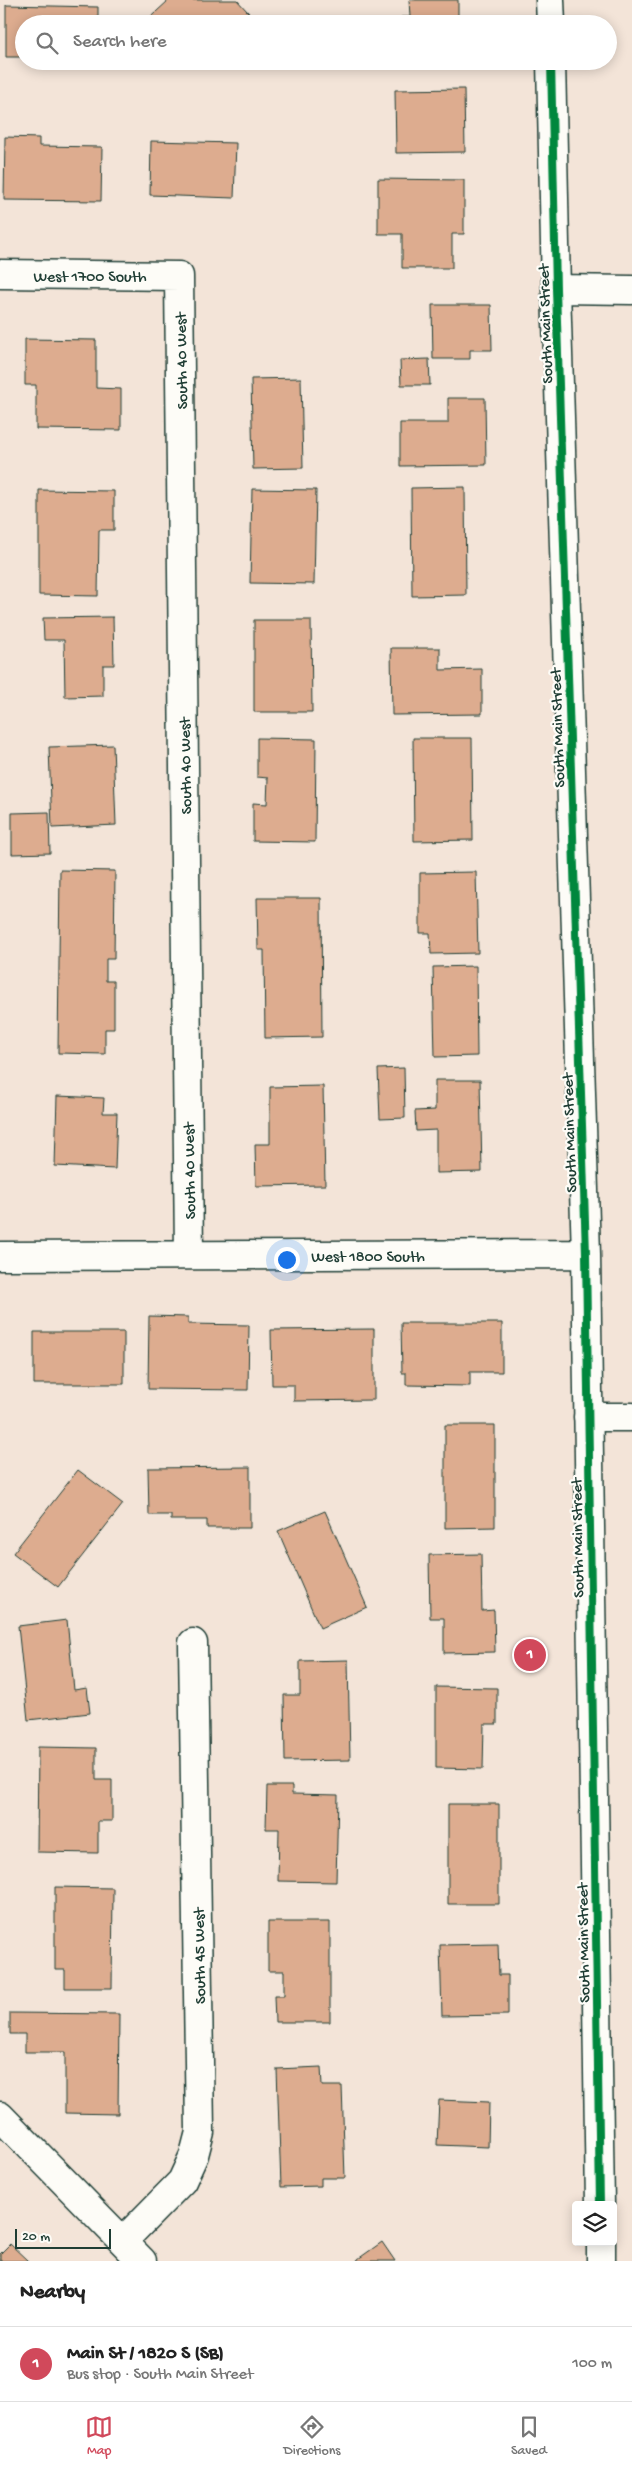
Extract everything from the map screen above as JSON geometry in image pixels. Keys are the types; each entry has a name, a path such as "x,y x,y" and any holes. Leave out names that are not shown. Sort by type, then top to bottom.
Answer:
{"street":[{"path":"550,0 550,15"},
{"name":"South Main Street","path":"551,70 556,289 586,1254 600,2201"},
{"name":"West 1700 South","path":"0,274 179,276"},
{"name":"South 40 West","path":"179,276 189,1255"},
{"path":"556,289 632,290"},
{"name":"West 1800 South","path":"0,1256 586,1254"},
{"path":"588,1417 632,1417"},
{"name":"South 45 West","path":"122,2241 182,2181 194,2156 200,2132 193,1643"},
{"path":"0,2116 142,2261"},
{"path":"601,2246 601,2261"}],"building":[{"path":"169,0 237,0 251,15 153,15"},
{"path":"409,0 458,0 458,15 410,15"},
{"path":"6,5 98,7 98,15 15,15 15,57 6,57"},
{"path":"464,89 465,152 396,153 395,90"},
{"path":"5,137 39,138 39,146 102,147 101,201 4,200"},
{"path":"151,141 236,143 234,198 150,195"},
{"path":"378,179 464,180 464,234 452,234 452,268 402,268 402,234 378,234"},
{"path":"432,305 491,305 492,350 470,350 470,359 433,359"},
{"path":"25,339 96,340 96,388 121,389 121,430 36,429 36,385 25,385"},
{"path":"429,359 430,385 401,385 400,360"},
{"path":"301,378 303,468 253,469 251,379"},
{"path":"448,398 485,398 486,465 400,466 400,423 448,423"},
{"path":"465,487 466,595 412,596 411,488"},
{"path":"252,489 316,490 314,584 250,583"},
{"path":"39,490 114,491 114,530 99,530 98,596 39,595"},
{"path":"113,617 114,665 103,665 103,696 65,697 64,640 44,640 43,618"},
{"path":"254,620 311,620 312,712 254,712"},
{"path":"391,648 440,648 440,670 482,669 482,714 392,715"},
{"path":"257,738 316,739 315,842 253,841 253,803 267,804 268,778 257,777"},
{"path":"413,738 472,738 473,840 414,841"},
{"path":"113,745 116,825 52,828 49,747"},
{"path":"49,812 50,853 12,854 12,813"},
{"path":"60,870 115,871 114,959 106,959 106,981 114,981 114,1029 105,1029 105,1054 58,1053"},
{"path":"476,872 478,953 431,954 430,933 420,933 420,873"},
{"path":"257,898 321,898 322,1037 265,1038 264,950 258,950"},
{"path":"476,966 477,1056 435,1057 433,967"},
{"path":"404,1068 405,1118 380,1119 378,1069"},
{"path":"435,1080 480,1080 482,1172 436,1173 436,1130 416,1131 415,1111 435,1110"},
{"path":"323,1086 325,1185 256,1186 255,1144 270,1144 270,1087"},
{"path":"57,1096 104,1098 103,1113 117,1113 115,1169 55,1166"},
{"path":"149,1316 188,1317 188,1324 249,1325 248,1390 148,1389"},
{"path":"401,1323 502,1323 502,1372 470,1372 470,1386 406,1385 406,1373 402,1373"},
{"path":"374,1329 374,1400 294,1401 294,1385 272,1385 271,1330"},
{"path":"34,1332 124,1332 124,1384 34,1384"},
{"path":"445,1425 495,1425 495,1527 445,1528"},
{"path":"250,1467 250,1528 207,1528 207,1520 171,1520 171,1515 149,1515 148,1468"},
{"path":"78,1470 123,1504 58,1587 13,1553"},
{"path":"325,1511 367,1607 320,1628 278,1531"},
{"path":"481,1554 482,1611 494,1610 495,1652 444,1653 444,1618 430,1618 429,1555"},
{"path":"67,1620 74,1690 87,1688 90,1713 28,1720 18,1626"},
{"path":"348,1660 350,1760 285,1761 284,1695 300,1695 300,1661"},
{"path":"436,1687 497,1688 497,1724 484,1724 483,1769 436,1768"},
{"path":"38,1747 96,1748 96,1780 112,1780 112,1821 98,1821 98,1853 37,1852"},
{"path":"267,1786 292,1786 292,1794 338,1795 336,1882 278,1881 279,1829 266,1829"},
{"path":"448,1804 499,1804 499,1904 448,1904"},
{"path":"55,1887 113,1888 112,1988 65,1988 65,1970 55,1970"},
{"path":"268,1922 330,1922 330,2022 275,2022 274,1996 284,1996 284,1971 268,1971"},
{"path":"498,1944 499,1975 508,1975 508,2015 442,2016 440,1945"},
{"path":"10,2013 119,2014 118,2114 65,2113 65,2052 25,2052 25,2034 10,2034"},
{"path":"321,2067 322,2086 342,2086 345,2178 321,2178 321,2186 281,2187 277,2069"},
{"path":"439,2100 489,2102 488,2147 437,2145"},
{"path":"382,2242 395,2261 357,2261 358,2259"},
{"path":"10,2244 28,2261 0,2261 0,2254"}],"cycle path":[{"path":"551,70 556,289 586,1254 600,2201"}],"place":[{"name":"Main St / 1820 S (SB)","path":"530,1655"}]}
